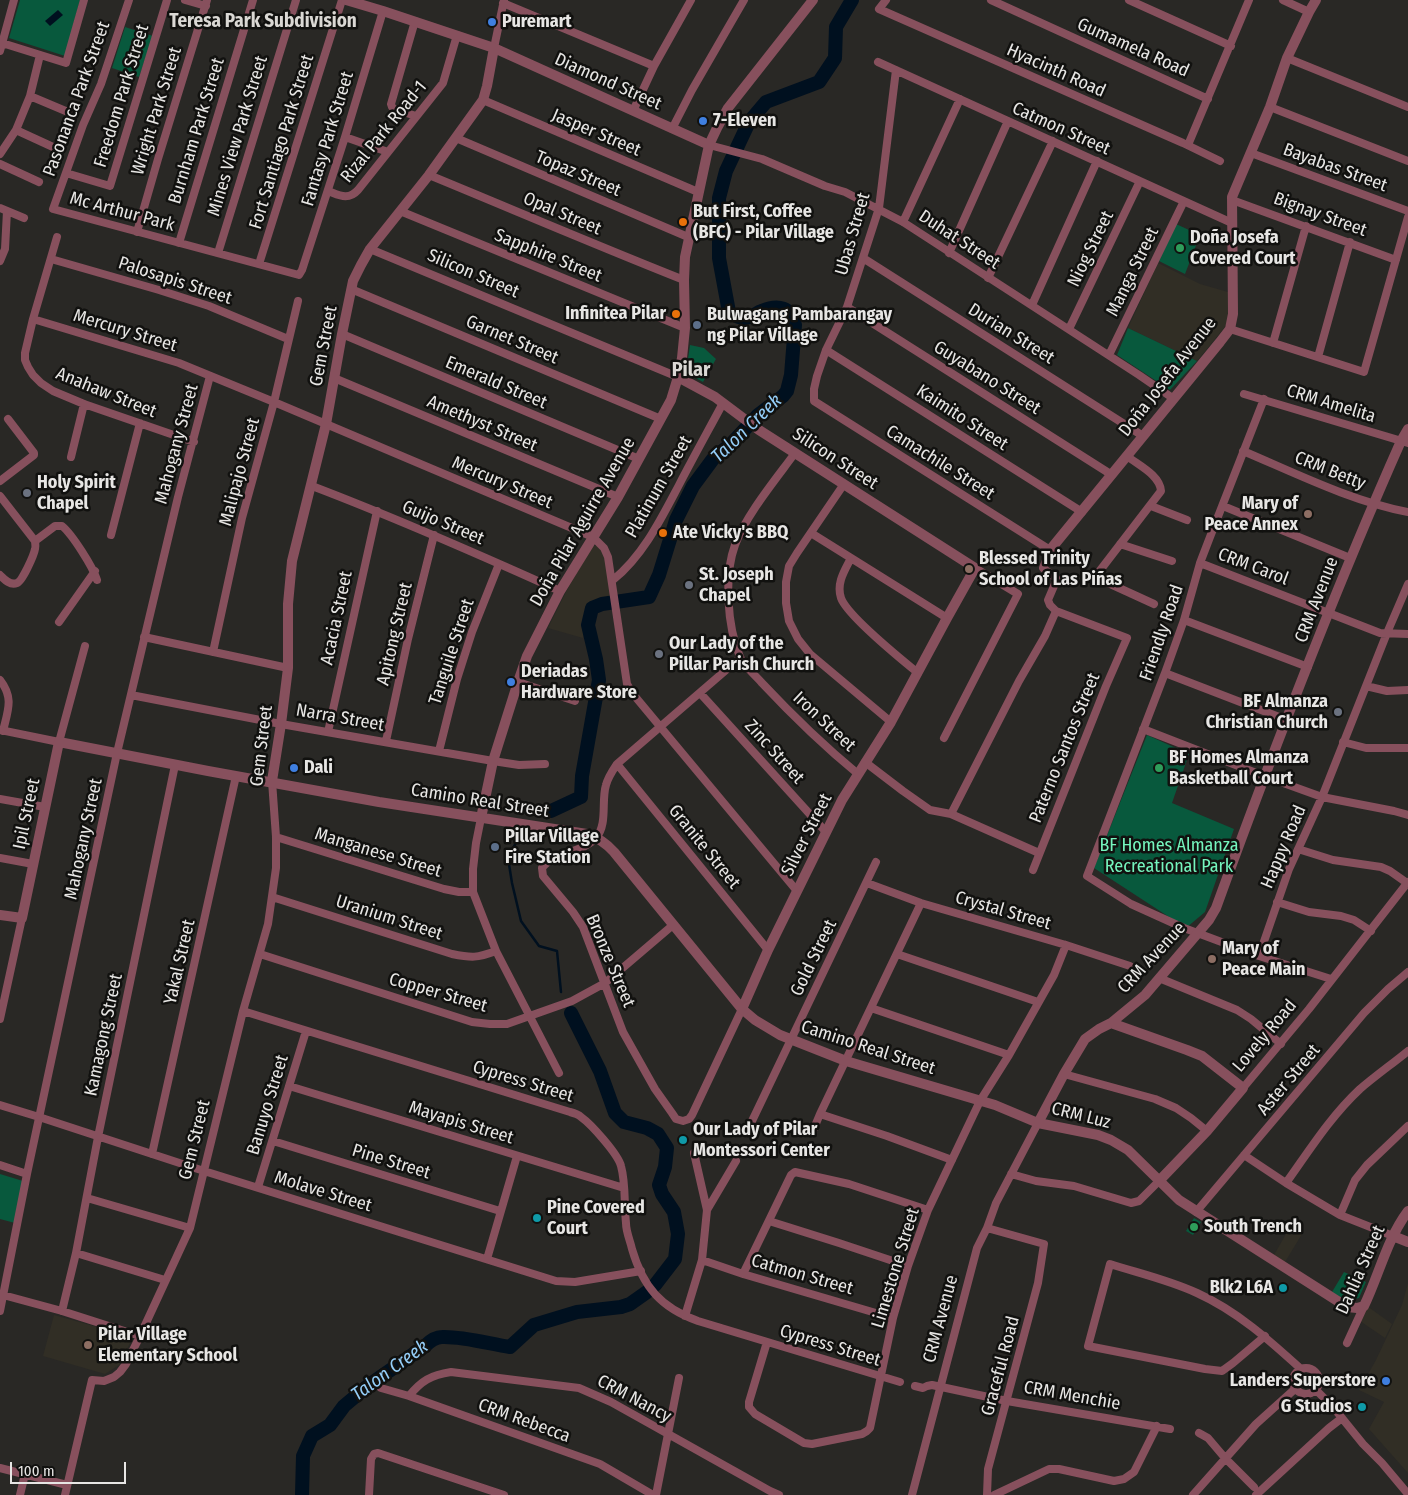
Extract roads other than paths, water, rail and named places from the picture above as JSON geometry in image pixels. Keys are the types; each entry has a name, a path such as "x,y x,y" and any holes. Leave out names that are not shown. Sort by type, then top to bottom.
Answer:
{"street":[{"path":"14,0 1,47 40,55 66,63 84,0"},
{"name":"Pasonanca Park Street","path":"53,209 101,84 129,0"},
{"name":"Freedom Park Street","path":"66,172 110,186 168,0"},
{"path":"185,0 206,3"},
{"name":"Burnham Park Street","path":"178,243 253,0"},
{"name":"Mines View Park Street","path":"218,253 296,0"},
{"name":"Fort Santiago Park Street","path":"259,264 342,0"},
{"name":"Diamond Street","path":"346,0 494,48 709,145"},
{"path":"633,111 654,66 691,0"},
{"path":"672,129 692,90 744,0"},
{"name":"Doña Pilar Aguirre Avenue","path":"559,1073 496,951 473,892 476,843 493,761 518,682 538,634 560,591 618,498 671,400 682,358 685,328 684,280 688,237 709,145 728,108 813,0"},
{"name":"Hyacinth Road","path":"886,0 879,9 1188,145 1220,162"},
{"name":"Gumamela Road","path":"991,0 1208,99"},
{"path":"1129,0 1231,46"},
{"path":"1188,145 1249,0"},
{"path":"1283,0 1309,12"},
{"name":"Doña Josefa Avenue","path":"1056,612 1048,600 1057,579 1044,570 1043,567 1050,550 1230,328 1233,314 1232,200 1270,107 1287,58 1316,0"},
{"path":"503,2 654,66"},
{"name":"Gem Street","path":"65,1495 92,1380 104,1381 120,1372 140,1336 190,1228 243,1011 268,924 276,868 272,781 288,668 288,604 292,561 326,424 351,289 370,249 429,174 483,100 503,2"},
{"name":"Wright Park Street","path":"137,232 160,150 206,3"},
{"name":"Fantasy Park Street","path":"299,275 328,191 383,11"},
{"path":"415,21 391,104 394,109 416,116"},
{"name":"Rizal Park Road-1","path":"328,191 346,196 355,194 443,83 456,35"},
{"path":"0,154 16,130 30,96 40,55"},
{"path":"1287,58 1408,107"},
{"name":"Catmon Street","path":"878,62 1232,223"},
{"name":"Ubas Street","path":"814,401 814,388 826,350 847,306 879,208 896,70"},
{"path":"30,96 68,112"},
{"path":"903,222 960,99"},
{"name":"Jasper Street","path":"483,100 698,192"},
{"path":"1270,107 1408,160"},
{"path":"949,252 1008,121"},
{"path":"16,130 53,147"},
{"path":"345,137 388,152"},
{"name":"Topaz Street","path":"456,138 688,237"},
{"path":"988,278 1053,141"},
{"name":"Duhat Street","path":"709,145 759,159 824,186 845,192 879,208 1032,305 1174,399"},
{"name":"Bayabas Street","path":"1251,153 1408,211"},
{"path":"1032,305 1097,161"},
{"path":"0,164 39,182"},
{"name":"Opal Street","path":"429,174 684,280"},
{"name":"Niog Street","path":"1069,329 1140,181"},
{"name":"Bignay Street","path":"1232,200 1396,260"},
{"name":"Manga Street","path":"1109,355 1184,201"},
{"name":"Mc Arthur Park","path":"53,209 299,275"},
{"path":"0,260 5,249 3,210 24,218"},
{"name":"Sapphire Street","path":"400,211 685,328"},
{"path":"1230,328 1364,372 1408,217"},
{"path":"1273,343 1306,226"},
{"name":"Anahaw Street","path":"57,237 25,353 25,360 33,375 53,391 84,404 194,442"},
{"path":"1318,358 1350,242"},
{"name":"Silicon Street","path":"370,249 678,377 699,388 844,484 1018,594 944,738"},
{"name":"Durian Street","path":"863,258 1143,436"},
{"name":"Palosapis Street","path":"51,259 209,306 288,339"},
{"name":"Garnet Street","path":"351,289 661,419"},
{"name":"Malipajo Street","path":"213,652 242,518 274,402 298,301"},
{"name":"Guyabano Street","path":"847,306 1112,475"},
{"name":"Mercury Street","path":"33,319 180,363 593,538 604,548 608,556 627,684 633,694 797,891"},
{"name":"Emerald Street","path":"342,334 639,460"},
{"name":"Kaimito Street","path":"826,350 1082,512"},
{"name":"Mahogany Street","path":"0,1311 27,1174 117,753 178,497 210,376"},
{"name":"Amethyst Street","path":"334,378 618,498"},
{"name":"CRM Amelita","path":"1244,394 1404,442"},
{"name":"Friendly Road","path":"1198,933 1131,904 1087,876 1165,673 1184,620 1200,563 1264,399"},
{"name":"Camachile Street","path":"814,401 1050,550"},
{"name":"Platinum Street","path":"613,580 637,557 665,512 723,403"},
{"path":"71,457 84,404"},
{"path":"0,482 34,455 34,452 8,419"},
{"path":"110,534 140,423"},
{"name":"CRM Avenue","path":"912,1495 977,1248 996,1203 1064,1074 1085,1039 1111,1023 1145,995 1209,920 1216,908 1264,776 1350,558 1373,504 1404,442 1408,429"},
{"name":"CRM Betty","path":"1243,451 1356,498 1408,512"},
{"name":"Iron Street","path":"796,453 748,520 734,546 730,571 729,612 740,658 777,699 858,774"},
{"path":"1127,456 1157,479 1161,485 1161,491 1094,578 1154,604"},
{"path":"844,484 789,566 786,582 786,603 789,621 798,639 810,654 891,722"},
{"name":"Guijo Street","path":"312,486 434,535 560,591"},
{"path":"0,496 35,541 36,548 20,581 12,584 0,575"},
{"path":"1151,506 1188,520"},
{"path":"1223,506 1350,558"},
{"name":"Acacia Street","path":"328,732 377,511"},
{"path":"35,541 55,526 62,526 95,571 97,580"},
{"path":"811,533 947,618"},
{"name":"Apitong Street","path":"386,741 410,630 434,535"},
{"path":"1120,544 1172,561"},
{"path":"851,558 841,577 841,598 856,618 918,673"},
{"name":"CRM Carol","path":"1200,563 1380,633 1408,634"},
{"name":"Tanguile Street","path":"439,750 457,679 484,599 499,564"},
{"name":"Silver Street","path":"683,1121 689,1119 692,1114 768,950 842,800 891,722 975,568"},
{"path":"59,622 95,571"},
{"name":"Happy Road","path":"1259,956 1288,869 1322,797 1408,584"},
{"path":"951,814 1056,612"},
{"name":"Paterno Santos Street","path":"1033,870 1106,686 1128,638 1056,612"},
{"path":"1184,620 1308,666"},
{"path":"144,637 288,668"},
{"name":"Ipil Street","path":"0,1019 59,742 85,646"},
{"path":"597,837 603,822 606,785 617,764 740,658"},
{"path":"1165,673 1287,720"},
{"path":"0,680 6,688 10,704 1,731"},
{"path":"518,682 575,701"},
{"path":"1366,686 1387,691 1408,690"},
{"name":"Zinc Street","path":"700,693 826,832"},
{"name":"Narra Street","path":"131,695 281,724 439,750 493,761 519,765 545,764"},
{"path":"1144,729 1322,797 1394,811 1408,816"},
{"name":"Camino Real Street","path":"1,731 379,802 597,837 614,852 742,1009 755,1020 790,1040 846,1061 1011,1111"},
{"path":"1343,742 1366,748 1408,748"},
{"path":"866,762 924,806 937,812 951,814 1039,853"},
{"name":"Granite Street","path":"617,764 768,950"},
{"name":"Kamagong Street","path":"62,1311 76,1253 98,1137 175,765"},
{"name":"Yakal Street","path":"152,1154 236,776"},
{"path":"0,799 46,807"},
{"name":"Manganese Street","path":"276,837 444,889 473,892"},
{"name":"Bronze Street","path":"597,837 587,844 547,862 542,868 543,876 583,927 623,1032 655,1088 676,1119 683,1121"},
{"path":"1298,849 1333,860 1381,867 1407,882"},
{"path":"0,858 33,864"},
{"name":"Gold Street","path":"752,1120 876,862"},
{"name":"Lovely Road","path":"1159,1181 1207,1131 1281,1044 1371,931 1407,882"},
{"name":"Crystal Street","path":"867,883 921,903 1066,945 1130,966"},
{"name":"Uranium Street","path":"272,897 452,954 481,957 496,951"},
{"path":"1277,902 1309,912 1341,916 1354,920 1371,931"},
{"path":"812,1133 921,903"},
{"path":"0,915 22,918"},
{"name":"Copper Street","path":"260,954 472,1022 506,1024 572,1001 605,983 673,925"},
{"path":"1198,933 1259,956 1331,979"},
{"name":"Limestone Street","path":"767,1342 750,1396 750,1407 755,1414 804,1443 812,1444 867,1431 872,1424 893,1318 908,1266 928,1210 980,1101 1009,1055 1054,975 1066,945"},
{"path":"897,954 1038,1002"},
{"name":"Aster Street","path":"1196,1212 1364,1013 1408,972"},
{"path":"1159,978 1237,1010 1281,1044"},
{"path":"871,1008 1009,1055"},
{"name":"Cypress Street","path":"243,1011 579,1116 588,1123 617,1157 621,1165 626,1226 634,1255 650,1287 672,1309 685,1316 900,1382"},
{"path":"1111,1023 1202,1056 1243,1088"},
{"name":"Banuyo Street","path":"258,1187 306,1031"},
{"path":"1286,1183 1322,1132 1360,1089 1408,1051"},
{"path":"1064,1074 1155,1099 1176,1108 1207,1131"},
{"name":"Mayapis Street","path":"289,1086 624,1188"},
{"name":"Molave Street","path":"0,1105 204,1171 562,1282 591,1280 641,1270"},
{"name":"CRM Luz","path":"1011,1111 1038,1123 1098,1135 1111,1140 1128,1150 1179,1200 1196,1212 1344,1305 1351,1308 1364,1306"},
{"path":"820,1114 952,1160"},
{"path":"1340,1215 1355,1180 1367,1164 1408,1126"},
{"name":"Pine Street","path":"273,1141 500,1212"},
{"path":"685,1316 702,1260 707,1210 694,1153"},
{"path":"1244,1155 1340,1215 1408,1242"},
{"path":"487,1259 518,1156"},
{"path":"707,1210 736,1161"},
{"path":"0,1165 27,1174"},
{"path":"743,1274 795,1172 849,1184 928,1210"},
{"path":"1010,1174 1036,1181 1074,1186 1131,1204 1139,1201 1159,1181"},
{"path":"87,1198 190,1228"},
{"name":"Dahlia Street","path":"1346,1343 1371,1291 1393,1236 1408,1211"},
{"path":"769,1221 839,1242 908,1266"},
{"name":"Graceful Road","path":"987,1228 1044,1244 1038,1284 988,1469 987,1495"},
{"path":"76,1253 165,1280"},
{"name":"Catmon Street","path":"702,1260 893,1318"},
{"path":"1264,1336 1222,1371 1088,1346 1110,1264 1184,1287 1198,1294 1245,1321 1264,1336 1301,1369"},
{"path":"3,1295 62,1311 140,1336"},
{"path":"1309,1368 1315,1372 1319,1379 1315,1389 1311,1392 1306,1393 1296,1388 1294,1378 1301,1369 1309,1368"},
{"name":"CRM Nancy","path":"409,1396 417,1386 427,1379 451,1372 579,1388 612,1402 780,1495"},
{"path":"654,1495 679,1378"},
{"name":"CRM Menchie","path":"914,1386 923,1388 929,1385 1007,1401 1170,1429"},
{"name":"CRM Rebecca","path":"381,1388 409,1396 600,1464 654,1495"},
{"path":"1192,1495 1256,1424 1296,1388"},
{"path":"1315,1389 1408,1494"},
{"path":"1256,1495 1342,1418"},
{"path":"994,1495 1049,1469 1059,1469 1114,1481 1124,1479 1134,1472 1157,1426"},
{"path":"1199,1433 1208,1438 1254,1487"},
{"path":"369,1495 371,1459 374,1454 381,1453 504,1495"},
{"path":"0,1468 67,1485"},
{"path":"20,1495 25,1474"}],"water":[{"path":"58,10 63,15 50,26 45,21"}],"waterway":[{"name":"Talon Creek","path":"551,811 581,797 582,776 599,680 588,625 592,608 602,604 649,597 659,575 676,520 693,486 713,459 733,442 758,415 787,391 791,375 795,325 793,319 787,311 778,308 768,309 747,318 738,317 729,312 719,258 719,198 726,171 749,122 766,102 819,82 835,58 836,27 852,0"},
{"name":"Talon Creek","path":"520,835 508,858 521,921 539,946 557,951 561,992"},
{"name":"Talon Creek","path":"571,1013 600,1071 615,1113 624,1122 647,1128 658,1134 667,1148 665,1167 659,1185 662,1194 674,1212 678,1234 675,1259 655,1285"},
{"name":"Talon Creek","path":"302,1495 303,1456 312,1436 330,1425 344,1406 369,1385 433,1340 439,1337 450,1337 510,1347 534,1325 577,1312 621,1307 630,1304 647,1292"}],"place":[{"name":"Puremart","path":"492,22"},
{"name":"7-Eleven","path":"703,121"},
{"name":"But First, Coffee (BFC) - Pilar Village","path":"683,222"},
{"name":"Doña Josefa Covered Court","path":"1180,248"},
{"name":"Infinitea Pilar","path":"676,314"},
{"name":"Bulwagang Pambarangay ng Pilar Village","path":"697,325"},
{"name":"Holy Spirit Chapel","path":"27,493"},
{"name":"Mary of Peace Annex","path":"1308,514"},
{"name":"Ate Vicky's BBQ","path":"663,533"},
{"name":"Blessed Trinity School of Las Piñas","path":"969,569"},
{"name":"St. Joseph Chapel","path":"689,585"},
{"name":"Our Lady of the Pillar Parish Church","path":"659,654"},
{"name":"Deriadas Hardware Store","path":"511,682"},
{"name":"BF Almanza Christian Church","path":"1338,712"},
{"name":"Dali","path":"294,768"},
{"name":"BF Homes Almanza Basketball Court","path":"1159,768"},
{"name":"Pillar Village Fire Station","path":"495,847"},
{"name":"Mary of Peace Main","path":"1212,959"},
{"name":"Our Lady of Pilar Montessori Center","path":"683,1140"},
{"name":"Pine Covered Court","path":"537,1218"},
{"name":"South Trench","path":"1194,1227"},
{"name":"Blk2 L6A","path":"1283,1288"},
{"name":"Pilar Village Elementary School","path":"88,1345"},
{"name":"Landers Superstore","path":"1386,1381"},
{"name":"G Studios","path":"1362,1407"}],"district":[{"name":"Teresa Park Subdivision","path":"263,22"},
{"name":"Pilar","path":"691,370"}],"park label":[{"name":"BF Homes Almanza Recreational Park","path":"1169,856"}]}
